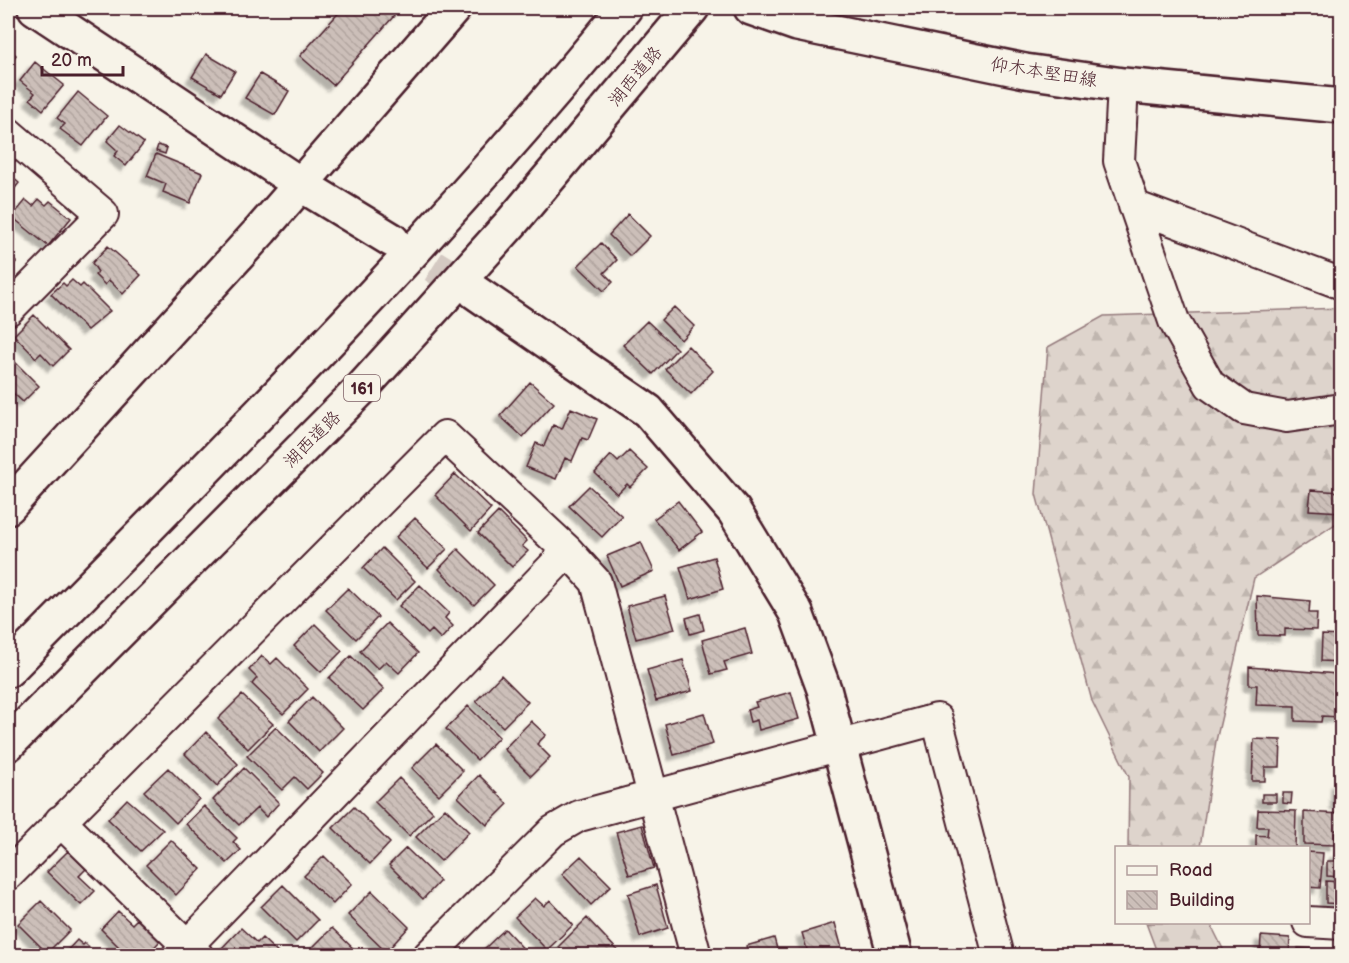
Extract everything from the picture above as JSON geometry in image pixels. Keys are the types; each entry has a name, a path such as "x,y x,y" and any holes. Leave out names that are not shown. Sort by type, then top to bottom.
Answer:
{"main road":[{"path":"35,8 300,184 392,240"},
{"path":"8,507 300,184 454,8"},
{"path":"8,670 322,352 473,186 625,8"},
{"name":"湖西道路","path":"8,744 361,389 512,222 692,8"},
{"name":"仰木本堅田線","path":"751,8 797,24 1025,71 1123,85 1341,106"},
{"path":"475,292 648,411 734,511 796,613 824,689 837,746 895,956"}],"street":[{"path":"1123,85 1119,160 1174,321 1210,385 1244,409 1276,416 1287,417 1341,410"},
{"path":"8,133 103,214 8,310"},
{"path":"1134,206 1341,284"},
{"path":"8,874 445,436 568,551 596,582 696,956"},
{"path":"60,821 188,952 568,551"},
{"path":"440,951 553,831 579,816 937,719 999,956"},
{"path":"1310,922 1341,924"}],"green space":[{"path":"1341,308 1341,520 1254,578 1216,741 1200,846 1128,846 1129,777 1092,701 1036,494 1048,347 1104,316"},
{"path":"1146,924 1210,924 1226,955 1158,955"}],"building":[{"path":"343,8 401,8 333,85 300,56"},
{"path":"8,48 16,55 8,66"},
{"path":"206,54 235,71 221,94 192,77"},
{"path":"35,62 64,85 43,110 30,99 35,93 20,81"},
{"path":"260,74 289,91 275,115 245,98"},
{"path":"78,92 107,116 83,146 60,129 65,124 57,118"},
{"path":"120,125 144,143 126,166 114,156 118,151 107,141"},
{"path":"158,145 167,148 165,154 156,151"},
{"path":"156,154 202,173 190,203 163,192 166,184 147,176"},
{"path":"8,173 19,183 8,197"},
{"path":"39,199 46,205 50,201 71,218 48,246 12,217 26,200 33,206"},
{"path":"628,214 650,236 630,256 609,235"},
{"path":"601,243 617,260 604,273 613,282 604,291 578,266"},
{"path":"108,246 141,275 123,294 109,280 105,285 95,275 98,272 92,263"},
{"path":"8,255 16,262 8,272"},
{"path":"72,280 80,287 83,284 110,311 87,330 51,294 63,283 66,286"},
{"path":"674,307 694,326 681,340 661,320"},
{"path":"34,315 69,350 53,366 41,353 36,358 14,335"},
{"path":"647,321 677,349 653,374 623,345"},
{"path":"688,346 713,371 691,394 665,369"},
{"path":"8,355 39,386 23,402 13,393 10,396 8,394"},
{"path":"530,382 554,403 523,437 500,416"},
{"path":"571,408 597,419 588,440 582,438 572,461 565,458 556,479 526,467 536,443 544,446 553,425 562,429"},
{"path":"629,451 648,469 630,487 627,484 617,494 595,473 611,455 618,462"},
{"path":"455,474 491,509 471,531 435,495"},
{"path":"589,486 622,516 602,537 569,506"},
{"path":"1311,490 1342,492 1342,512 1309,510"},
{"path":"678,501 702,532 679,550 654,519"},
{"path":"498,512 527,541 522,546 528,551 512,567 478,533"},
{"path":"415,518 447,549 428,568 396,537"},
{"path":"641,542 654,571 620,586 607,556"},
{"path":"382,548 415,581 396,600 363,568"},
{"path":"458,549 494,585 474,605 439,569"},
{"path":"714,557 723,589 690,599 680,567"},
{"path":"420,585 449,613 445,618 453,626 441,639 432,630 428,634 399,606"},
{"path":"348,588 378,617 356,639 326,610"},
{"path":"665,596 675,629 636,639 627,606"},
{"path":"1257,596 1310,601 1309,613 1317,613 1316,630 1285,629 1285,636 1258,635"},
{"path":"700,614 704,630 690,634 686,618"},
{"path":"387,623 418,653 399,673 386,661 378,669 360,651"},
{"path":"315,624 342,651 321,672 294,646"},
{"path":"745,628 752,654 724,662 727,670 711,674 702,640"},
{"path":"1322,635 1342,636 1342,662 1321,661"},
{"path":"262,656 271,664 277,658 308,689 283,714 252,684 257,678 249,670"},
{"path":"351,656 384,689 363,710 329,678"},
{"path":"683,660 692,691 656,701 647,670"},
{"path":"1249,667 1338,674 1339,717 1322,716 1321,722 1295,721 1295,706 1256,705 1257,685 1249,685"},
{"path":"501,675 528,702 503,727 476,701"},
{"path":"791,692 799,719 759,730 757,720 750,722 747,710 757,707 755,702"},
{"path":"242,695 273,724 248,749 218,719"},
{"path":"312,697 343,728 319,752 289,721"},
{"path":"468,706 499,737 477,760 446,729"},
{"path":"704,713 713,744 674,755 665,724"},
{"path":"531,721 546,735 537,744 550,757 531,776 504,749"},
{"path":"276,727 323,773 307,789 295,777 282,790 247,756"},
{"path":"206,732 238,764 217,786 185,754"},
{"path":"1254,739 1281,740 1280,767 1265,767 1265,781 1252,781"},
{"path":"436,744 463,771 439,795 412,768"},
{"path":"168,768 199,799 176,823 144,791"},
{"path":"244,768 279,803 266,817 257,808 239,825 213,800"},
{"path":"479,775 508,804 487,825 458,797"},
{"path":"399,778 433,812 409,836 375,802"},
{"path":"1337,782 1342,783 1342,804 1336,804"},
{"path":"1283,793 1292,793 1291,804 1283,803"},
{"path":"1262,794 1276,794 1276,802 1262,802"},
{"path":"127,799 163,830 141,851 108,819"},
{"path":"204,806 237,838 233,842 241,850 227,863 186,824"},
{"path":"354,807 390,843 370,864 333,828"},
{"path":"445,808 469,832 441,861 416,837"},
{"path":"1258,810 1296,811 1295,846 1256,846 1256,835 1267,836 1268,827 1257,827"},
{"path":"1304,812 1342,814 1342,830 1335,830 1335,845 1304,844"},
{"path":"642,825 654,868 629,875 616,832"},
{"path":"171,840 201,869 176,895 146,865"},
{"path":"406,848 440,881 423,899 389,865"},
{"path":"68,851 86,869 79,876 95,891 81,905 47,872"},
{"path":"1310,852 1323,853 1320,888 1310,887"},
{"path":"1335,853 1342,853 1342,877 1327,876 1327,861 1334,861"},
{"path":"324,856 352,884 333,904 304,876"},
{"path":"581,856 611,886 591,905 562,874"},
{"path":"1326,881 1342,882 1342,904 1326,903"},
{"path":"283,885 318,920 296,942 261,907"},
{"path":"656,885 668,928 640,937 628,894"},
{"path":"372,891 409,927 386,952 348,915"},
{"path":"535,898 544,906 550,900 573,925 547,950 515,917"},
{"path":"41,901 70,930 47,953 18,924"},
{"path":"118,911 132,924 137,919 160,941 146,956 128,956 101,929"},
{"path":"587,918 621,954 619,956 567,956 559,946"},
{"path":"835,923 844,956 809,956 802,933"},
{"path":"241,928 257,943 262,938 280,955 230,956 222,948"},
{"path":"332,928 361,956 320,956 312,948"},
{"path":"505,929 530,956 488,956 483,950"},
{"path":"1261,936 1290,938 1289,956 1260,956"},
{"path":"774,938 779,956 749,956 746,946"},
{"path":"77,940 83,945 85,943 98,956 62,956"},
{"path":"8,942 22,956 8,956"},
{"path":"1298,948 1330,950 1330,956 1298,956"}],"tunnel":[{"path":"392,240 475,292"}]}
